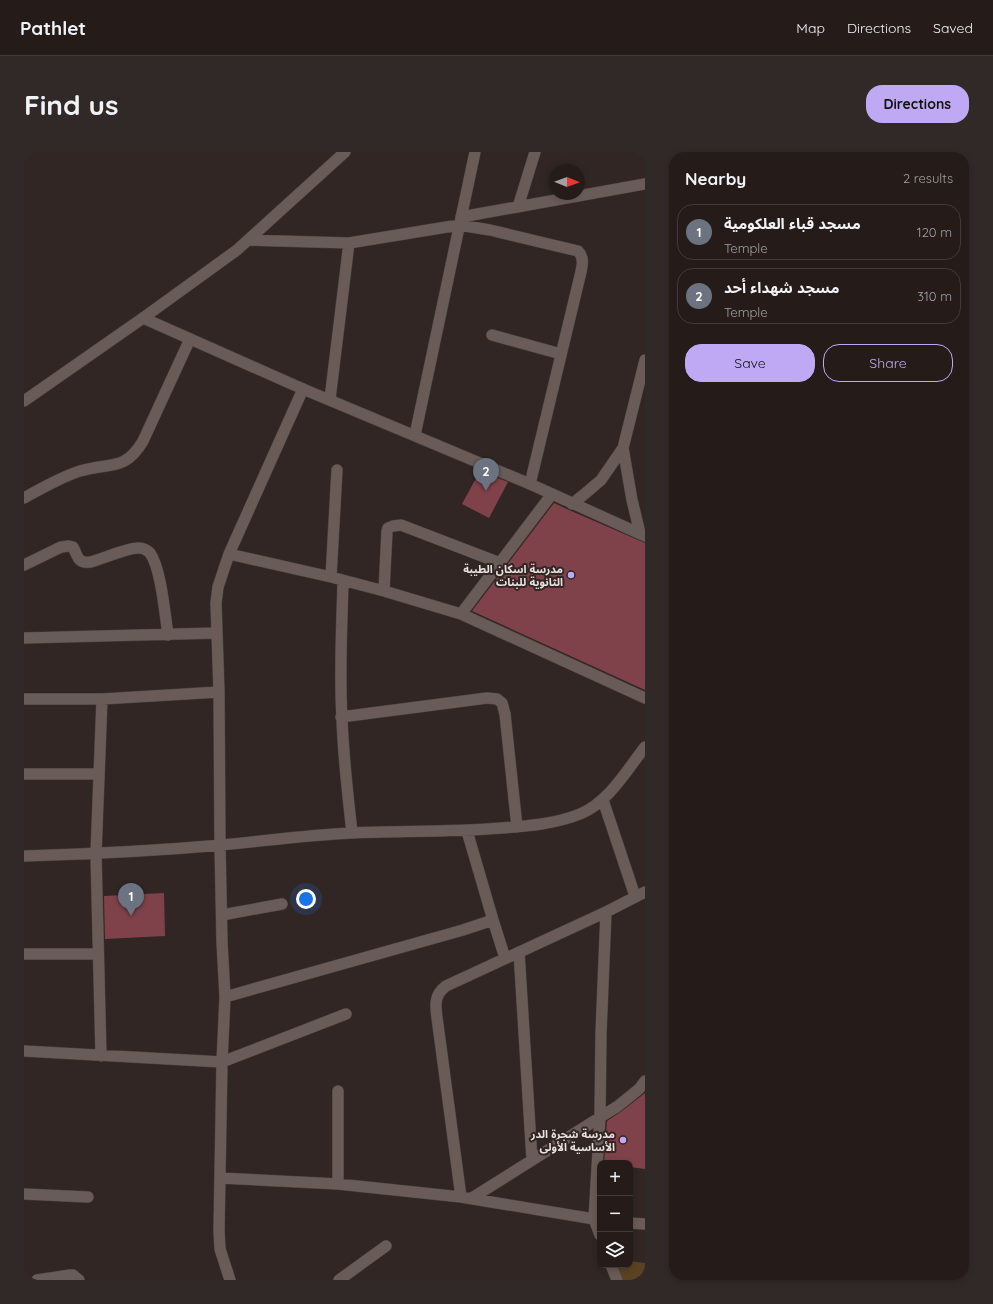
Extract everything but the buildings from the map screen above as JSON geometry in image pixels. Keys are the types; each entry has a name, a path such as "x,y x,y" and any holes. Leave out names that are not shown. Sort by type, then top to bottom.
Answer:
{"street":[{"path":"24,401 228,258 345,152"},
{"path":"415,435 475,152"},
{"path":"518,207 535,152"},
{"path":"249,240 349,243 460,221 518,207 645,184"},
{"path":"460,221 490,230 572,249 581,254 582,263 580,276 530,484"},
{"path":"330,399 349,243"},
{"path":"143,318 303,389 530,484 642,535"},
{"path":"492,334 561,354"},
{"path":"24,498 80,471 120,463 132,457 143,441 190,339"},
{"path":"572,504 588,492 600,480 623,448 645,360"},
{"path":"230,1280 220,1249 219,1231 222,1062 225,997 220,845 219,692 216,603 218,587 229,554 303,389"},
{"path":"623,448 632,500 642,535"},
{"path":"331,577 337,470"},
{"path":"461,614 552,494"},
{"path":"384,591 387,531 388,528 393,526 400,525 500,563"},
{"path":"24,565 61,547 67,546 73,547 78,559 84,563 131,549 145,549 155,562 162,590 168,635"},
{"path":"229,554 331,577 461,614 645,698"},
{"path":"343,581 341,675 342,717 345,771 352,833"},
{"path":"24,638 217,633"},
{"path":"24,699 102,699 219,692"},
{"path":"342,717 487,698 497,698 502,703 505,714 517,827"},
{"path":"101,1056 96,854 102,699"},
{"path":"24,856 96,854 220,845 299,836 352,833 467,831 545,824 570,818 592,808 603,800 645,747"},
{"path":"24,774 99,774"},
{"path":"466,1197 438,1025 436,1000 438,993 446,986 606,912 640,894 603,800"},
{"path":"467,831 505,958"},
{"path":"222,915 282,904"},
{"path":"598,1196 601,1033 606,912"},
{"path":"225,997 463,930 493,920"},
{"path":"519,952 532,1160"},
{"path":"24,954 98,954"},
{"path":"24,1051 222,1062 346,1014"},
{"path":"466,1197 532,1160 600,1117 631,1096 645,1081"},
{"path":"338,1091 338,1184"},
{"path":"220,1178 338,1184 466,1197 597,1220"},
{"path":"24,1194 88,1197"},
{"path":"633,1223 645,1224"},
{"path":"339,1280 386,1246"},
{"path":"613,1268 617,1280"},
{"path":"37,1280 70,1275 78,1280"}],"shaded area":[{"path":"633,1261 645,1263 645,1280 617,1280 612,1268 633,1268"}],"place":[{"name":"مسجد شهداء أحد","path":"486,491"},
{"name":"مدرسة اسكان الطيبة الثانوية للبنات","path":"571,575"},
{"name":"مسجد قباء العلكومية","path":"131,916"},
{"name":"مدرسة شجرة الدر الأساسية الأولى","path":"623,1140"}]}
